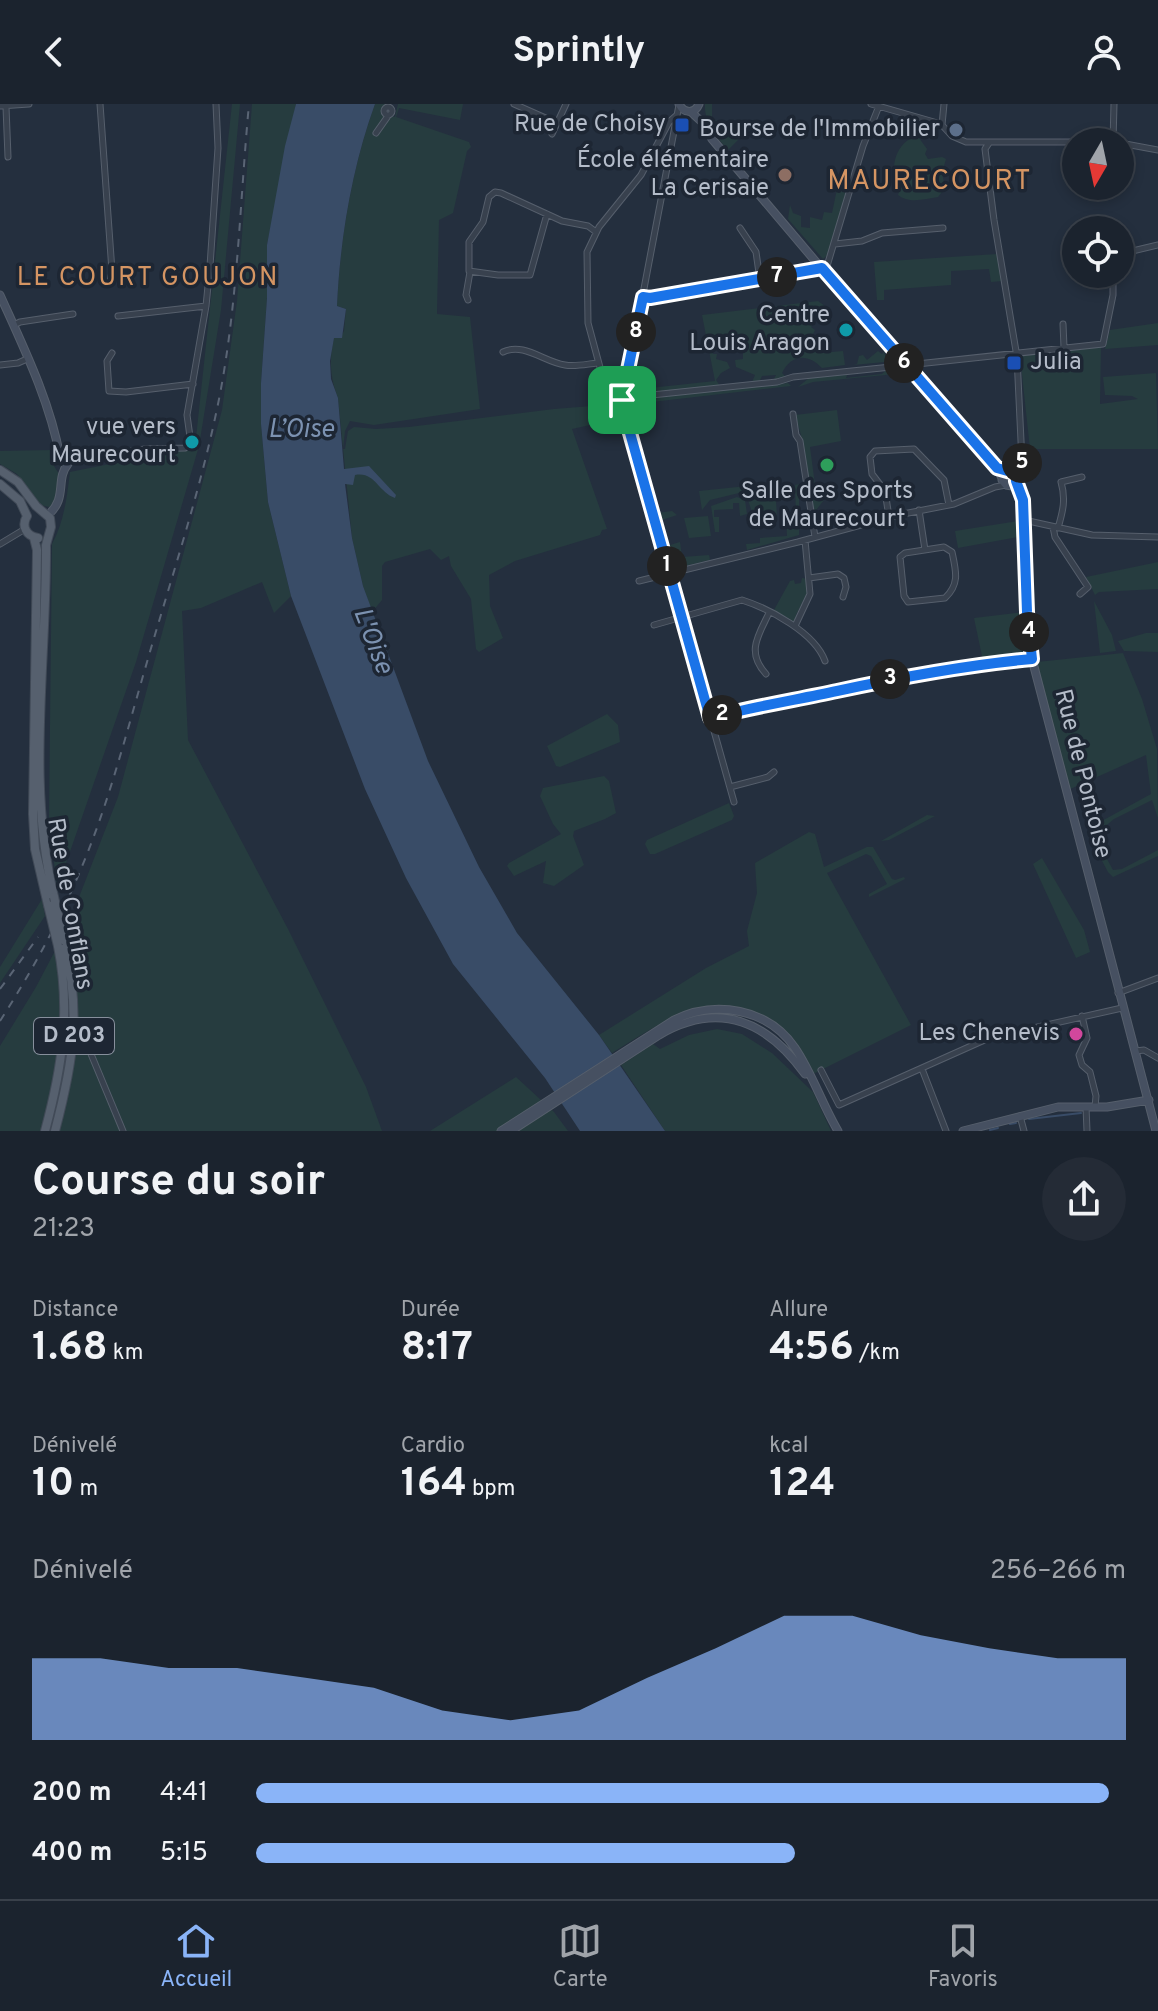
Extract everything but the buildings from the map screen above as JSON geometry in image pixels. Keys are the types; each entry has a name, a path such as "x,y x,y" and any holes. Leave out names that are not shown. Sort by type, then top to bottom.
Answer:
{"main road":[{"name":"Rue de Pontoise","path":"679,104 682,116 707,129 822,268 1009,479 1023,499 1032,659 1122,1008 1152,1101 1156,1131"},
{"path":"682,116 699,105 707,129"},
{"path":"0,295 51,420 60,457 66,458 59,503 46,514"},
{"path":"0,470 18,482 46,514 51,523 44,537 34,538 25,529 27,516 20,501 0,484"},
{"path":"27,516 36,511 46,514"},
{"name":"Rue de Conflans","path":"45,1131 59,1073 65,1029 61,943 44,848 40,801 46,545 49,532"},
{"name":"Rue de Conflans","path":"34,538 37,550 35,849 74,992 72,1053 55,1131"},
{"path":"511,1131 674,1020 696,1011 719,1008 743,1012 771,1025 788,1039 836,1131"},
{"path":"501,1131 587,1079"},
{"path":"963,1131 1058,1107 1152,1101"}],"street":[{"path":"8,157 3,106 29,104"},
{"path":"100,104 112,271 110,283"},
{"path":"65,465 145,449 185,448 191,442 187,415 206,306 218,148 216,104"},
{"path":"514,104 557,123"},
{"path":"552,134 566,104"},
{"path":"871,104 940,124 952,136 982,147 986,153"},
{"path":"940,124 944,104"},
{"path":"1113,128 1114,104"},
{"path":"643,297 822,268 830,261 866,139 879,106"},
{"path":"376,133 389,110"},
{"path":"682,116 668,123 635,184 596,232 587,252 586,312 608,397 622,399 1105,343 1113,288"},
{"path":"682,116 674,139 622,399 680,617 734,802"},
{"path":"966,142 1062,142"},
{"path":"639,581 889,517 949,505 1009,479 1022,462 1016,353 985,147 989,143"},
{"path":"1134,146 1158,150"},
{"path":"468,300 469,242 483,222 490,195 501,193 562,221 588,226 596,232"},
{"path":"470,272 530,275 547,214"},
{"path":"740,228 756,252 760,280"},
{"path":"835,244 862,241 882,233 943,228"},
{"path":"1134,251 1158,245"},
{"path":"118,316 206,306"},
{"path":"14,325 73,314"},
{"path":"1063,324 1064,347"},
{"path":"503,352 526,350 568,366 597,363"},
{"path":"112,353 107,361 109,391 126,392 193,384"},
{"path":"0,365 27,359"},
{"path":"793,414 815,537"},
{"path":"889,517 885,491 872,474 871,453 909,448 915,450 944,480 949,505"},
{"path":"1080,594 1088,587 1055,537 1065,504 1061,482 1082,477"},
{"path":"919,510 925,550"},
{"path":"1024,520 1113,537 1158,537"},
{"path":"0,544 25,529"},
{"path":"795,626 810,596 805,540"},
{"path":"944,547 952,550 957,583 945,598 910,603 904,596 899,558 905,553 925,550 944,547"},
{"path":"809,578 838,574 844,578 846,587 843,597"},
{"path":"654,625 740,600 795,626 820,648 825,661"},
{"path":"766,674 758,665 754,644 769,613"},
{"path":"710,718 882,680 1032,659"},
{"path":"730,787 768,777 774,772"},
{"path":"1118,993 1158,978"},
{"path":"821,1070 839,1105 989,1038 1122,1008"},
{"path":"1082,1016 1087,1038 1079,1055 1082,1065 1090,1072 1096,1096 1095,1107"},
{"name":"Rue de Conflans","path":"75,1024 81,1030 123,1131"},
{"path":"72,1053 78,1043 85,1042"},
{"path":"1136,1051 1146,1050 1158,1058"},
{"path":"922,1069 946,1131"},
{"path":"1086,1107 1087,1131"},
{"path":"1020,1115 1024,1131"}],"green space":[{"path":"232,104 240,104 221,310 199,446 136,662 57,889 49,818 52,544 62,518 70,472 195,447"},
{"path":"252,104 296,104 267,245 261,383 261,424 268,502 291,596 274,613 262,582 201,608 182,611 188,740 288,929 366,1087 382,1131 0,1131 0,1046 67,928 118,797 222,410 237,301"},
{"path":"375,104 390,104 383,107 382,113 395,117 398,104 463,104 460,120 399,108 396,117 469,142 471,147 467,151 453,213 439,220 437,314 470,317 480,409 374,425 350,421 345,431 343,449 331,354 334,338 340,338 344,331 346,309 337,306 348,204"},
{"path":"705,104 712,104 712,118 743,135 728,150 709,123"},
{"path":"913,137 919,138 927,149 925,154 928,159 946,159 942,173 945,188 938,197 912,200 898,195 904,177 894,169 895,159 902,146"},
{"path":"837,189 846,191 828,255 823,259 788,219 790,205 793,213 801,216 801,227 810,228 810,217 822,220 824,212 832,213"},
{"path":"997,254 1002,281 991,282 989,269 951,271 951,285 884,290 884,300 877,300 874,262"},
{"path":"818,301 829,309 827,315 815,316 811,327 815,330 809,342 817,345 820,353 843,351 845,365 822,368 811,360 800,358 790,362 782,373 787,378 773,381 776,375 762,376 759,382 752,382 755,375 736,367 735,360 743,359 743,352 746,351 744,336 722,338 723,345 710,347 713,354 717,354 716,359 727,362 730,368 716,380 720,386 628,395 631,390 715,381 702,315"},
{"path":"1158,323 1158,345 1105,349 1110,330"},
{"path":"1101,346 1100,404 1138,399 1105,395 1103,377 1156,373 1158,449 1030,449 1020,356"},
{"path":"886,350 884,354 895,361 853,365 857,364 859,356 863,355 867,360 878,351 882,354"},
{"path":"899,369 906,373 813,382 798,387 809,378 847,375 846,378"},
{"path":"788,383 791,386 626,405 628,400"},
{"path":"617,404 622,418 572,429 607,529 602,530 600,535 515,561 489,575 490,606 503,638 479,652 476,649 471,599 451,566 449,556 441,560 430,549 385,562 382,566 382,600 372,612 352,538 343,449 348,431 354,427 409,427"},
{"path":"837,410 841,441 810,447 817,500 824,500 813,514 795,415"},
{"path":"53,450 54,466 59,474 54,504 49,507 40,505 17,474 0,464 0,451"},
{"path":"775,483 777,517 757,518 755,521 748,500 739,493 710,500 702,510 699,491"},
{"path":"799,484 799,535 747,550 746,544 760,543 760,538 787,536 786,515 796,515 795,485"},
{"path":"737,497 745,500 747,514 740,516 739,503 733,503 733,509 714,510 714,517 719,517 719,532 715,532 711,506"},
{"path":"672,511 677,515 662,520 670,545 680,542 682,557 709,555 710,560 680,567 672,563 657,513"},
{"path":"708,516 711,536 689,538 684,518"},
{"path":"1024,520 1024,536 958,548 955,531"},
{"path":"1158,562 1158,589 1099,592 1095,595 1086,577"},
{"path":"802,578 808,579 807,601 805,597 794,624 787,622 790,619 780,614 776,616 774,610 790,581 801,583"},
{"path":"1094,601 1112,635 1116,651 1100,653"},
{"path":"1024,612 1028,657 983,661 974,618"},
{"path":"1158,633 1158,652 1124,651 1118,641"},
{"path":"1123,653 1142,699 1157,749 1158,818 1152,800 1114,819 1096,834 1096,839 1113,870 1122,869 1158,850 1158,856 1113,877 1087,833 1089,828 1151,794 1146,755 1068,790 1037,662"},
{"path":"607,714 618,725 620,742 556,766 547,746"},
{"path":"604,776 609,781 616,813 574,831 584,865 554,886 543,883 546,861 514,876 507,866 509,863 561,834 540,796 543,788"},
{"path":"729,803 734,816 732,820 650,854 645,844 647,840"},
{"path":"927,815 935,816 889,840 881,841"},
{"path":"809,832 815,834 824,867 873,847 892,879 904,877 869,897 869,894 887,884 871,856 866,854 827,873 911,1025 813,1074 777,1024 753,1012 725,1006 707,1007 674,1017 612,1053 599,1035 706,968 749,946 747,931 757,893 755,863"},
{"path":"1042,858 1084,930 1090,952 1076,958 1033,864"},
{"path":"42,899 45,916 0,983 0,967"},
{"path":"717,1029 742,1034 772,1053 813,1092 831,1131 665,1131 621,1065 653,1044 660,1049 689,1035"},
{"path":"516,1077 554,1112 568,1131 430,1131"}],"water":[{"name":"L’Oise","path":"296,104 375,104 348,204 337,306 346,309 342,338 334,338 330,361 331,379 338,398 344,469 369,466 396,495 395,498 389,495 367,476 355,475 353,485 345,484 352,538 363,586 428,761 479,867 517,933 599,1035 665,1131 580,1131 545,1078 453,964 406,878 365,789 291,596 268,502 261,424 261,383 267,245"}],"waterway":[{"path":"1029,1119 1081,1113"},
{"path":"1010,1124 1016,1123"},
{"path":"990,1130 998,1128"}],"railway":[{"path":"0,1021 58,919 96,831 195,498 213,429 226,358 235,286 249,104"},
{"path":"0,989 38,937"}],"place":[{"name":"Rue de Choisy","path":"682,125"},
{"name":"Bourse de l'Immobilier","path":"956,130"},
{"name":"École élémentaire La Cerisaie","path":"785,175"},
{"name":"Centre Louis Aragon","path":"846,330"},
{"name":"Julia","path":"1014,363"},
{"name":"vue vers Maurecourt","path":"192,442"},
{"name":"Salle des Sports de Maurecourt","path":"827,465"},
{"name":"Les Chenevis","path":"1076,1034"}],"district":[{"name":"MAURECOURT","path":"930,182"},
{"name":"LE COURT GOUJON","path":"148,278"}],"route":[{"path":"822,268 997,468 1011,472 1022,462 1016,481 1023,500 1032,659 882,680 710,718 622,400 643,297 822,268"}],"water label":[{"name":"L'Oise","path":"372,641"}]}
